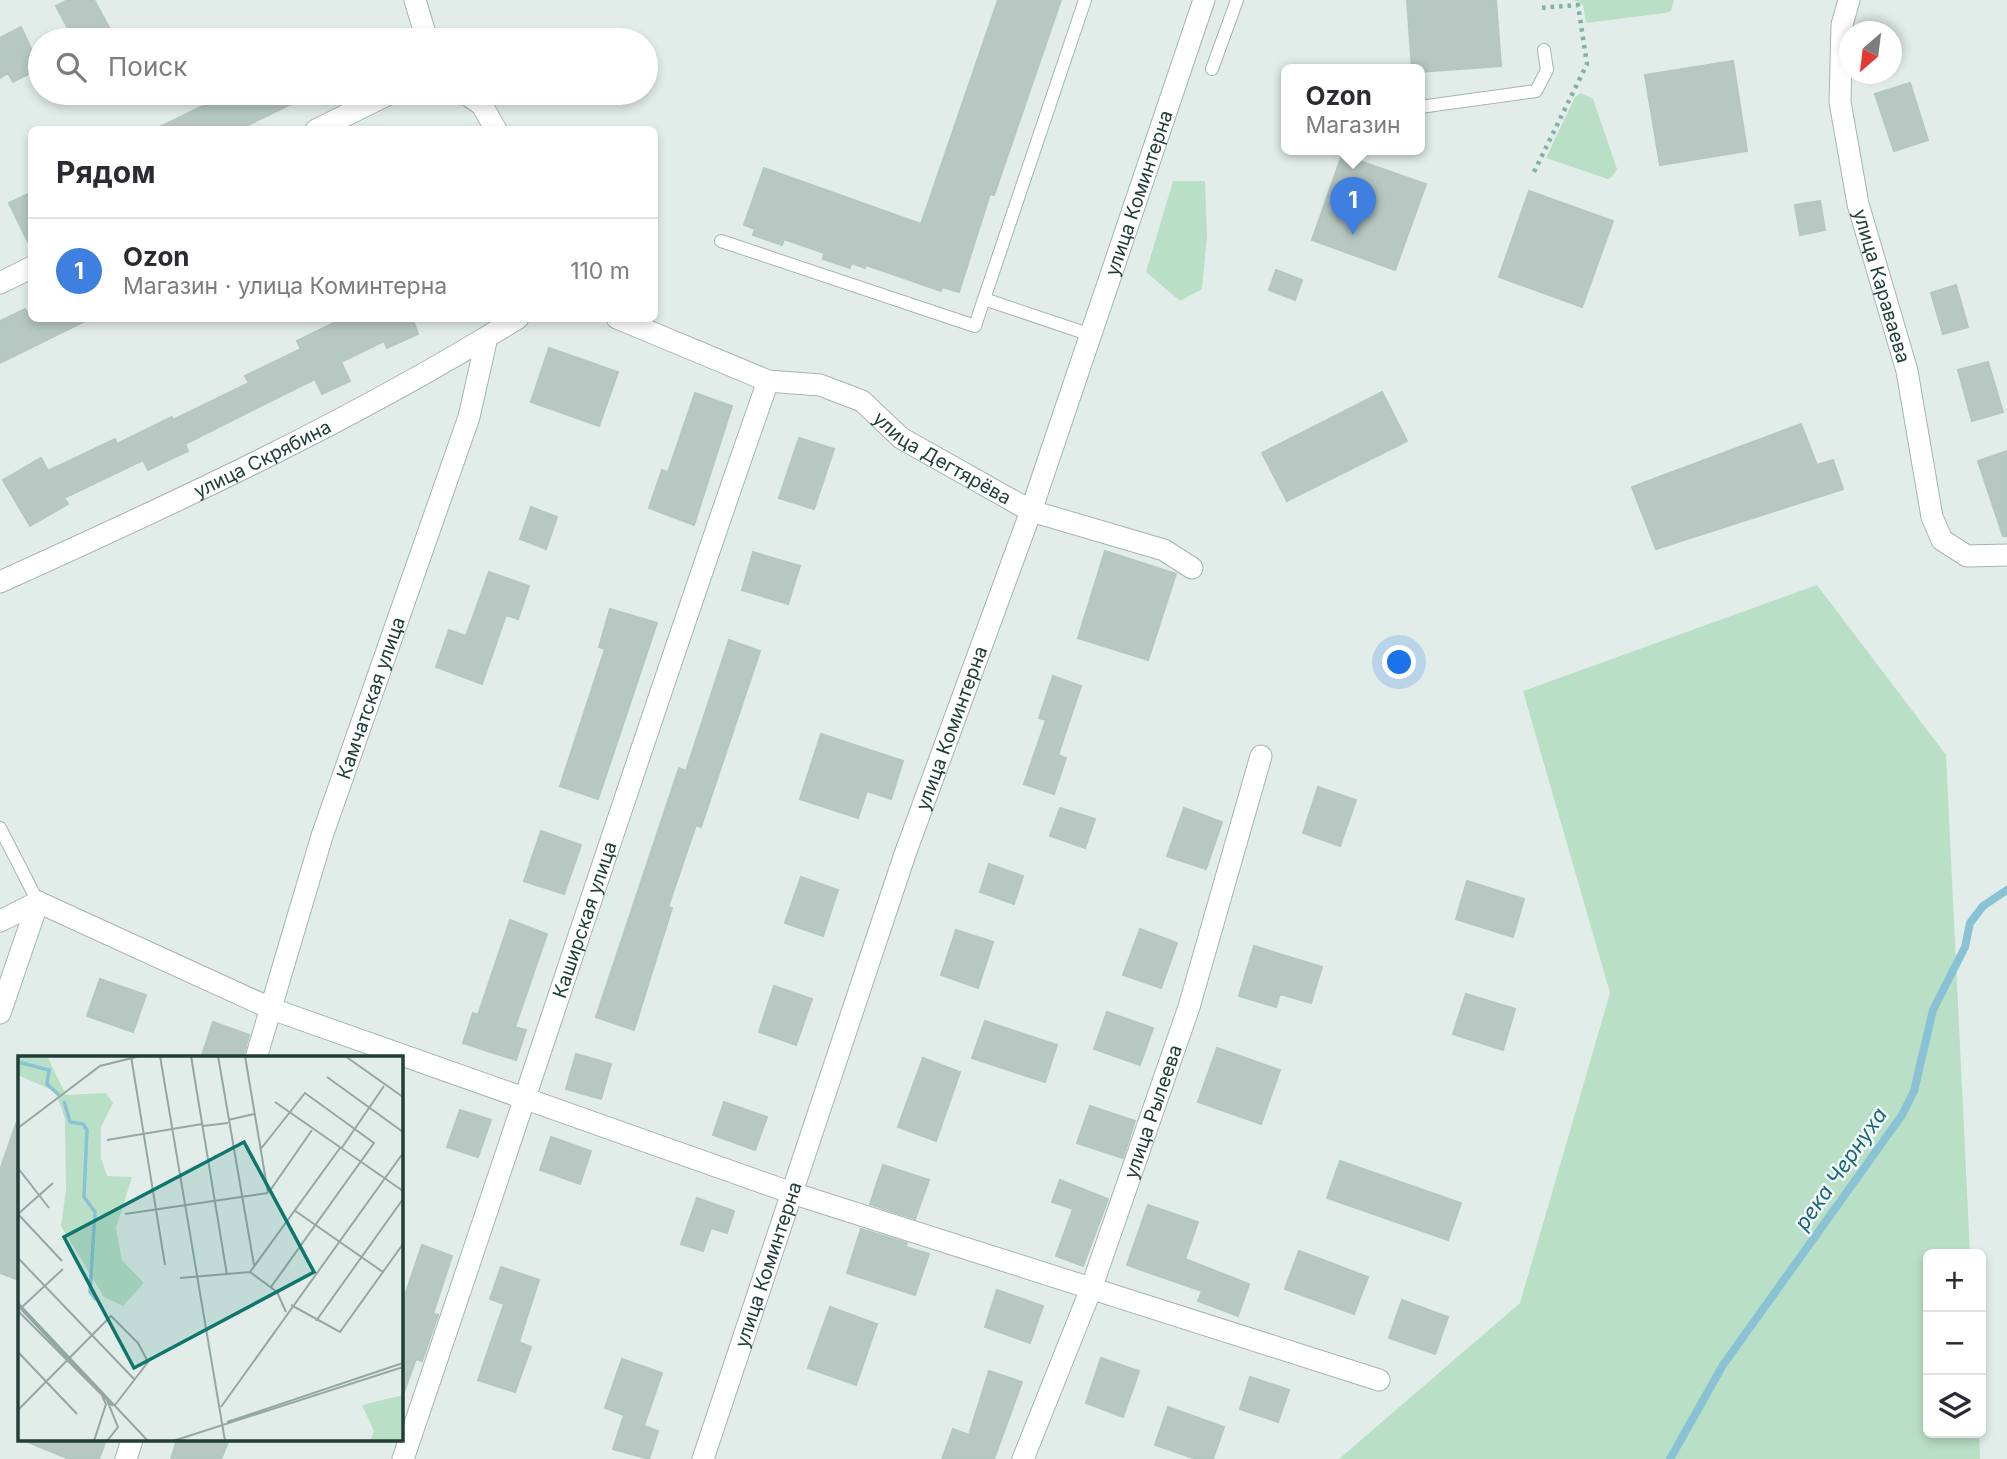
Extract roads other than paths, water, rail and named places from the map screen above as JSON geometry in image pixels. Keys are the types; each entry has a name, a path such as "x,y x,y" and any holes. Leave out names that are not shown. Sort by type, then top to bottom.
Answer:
{"street":[{"path":"415,0 423,28"},
{"name":"улица Коминтерна","path":"703,1459 905,854 1031,511 1204,0"},
{"name":"улица Караваева","path":"1849,0 1842,25 1840,102 1858,204 1907,371 1932,517 1942,540 1967,556 2007,555"},
{"path":"324,126 367,105"},
{"path":"482,105 494,126"},
{"path":"0,283 28,269"},
{"name":"улица Скрябина","path":"0,582 212,486 352,415 511,322"},
{"name":"улица Дегтярёва","path":"627,322 768,381 820,384 862,401 901,438 1031,511 1164,551 1192,568"},
{"name":"Камчатская улица","path":"257,1056 322,836 469,417 487,337"},
{"name":"Каширская улица","path":"403,1459 526,1098 661,684 768,381"},
{"name":"улица Рылеева","path":"1023,1459 1091,1289 1189,1007 1261,756"},
{"path":"38,902 272,1009 792,1193 1379,1380"},
{"path":"0,921 38,902"},
{"path":"0,1013 38,902"},
{"path":"126,1459 131,1442"}],"lane":[{"path":"721,241 975,326 1085,0"},
{"path":"1212,69 1237,0"},
{"path":"1425,106 1536,91 1547,70 1544,50"},
{"path":"984,299 1091,335"},
{"path":"0,828 38,902"}],"waterway":[{"name":"река Чернуха","path":"1670,1459 1723,1365 1902,1115 1914,1091 1933,1010 1965,947 1970,923 1983,906 2007,890"}],"place":[{"name":"Ozon","path":"1353,235"}]}
